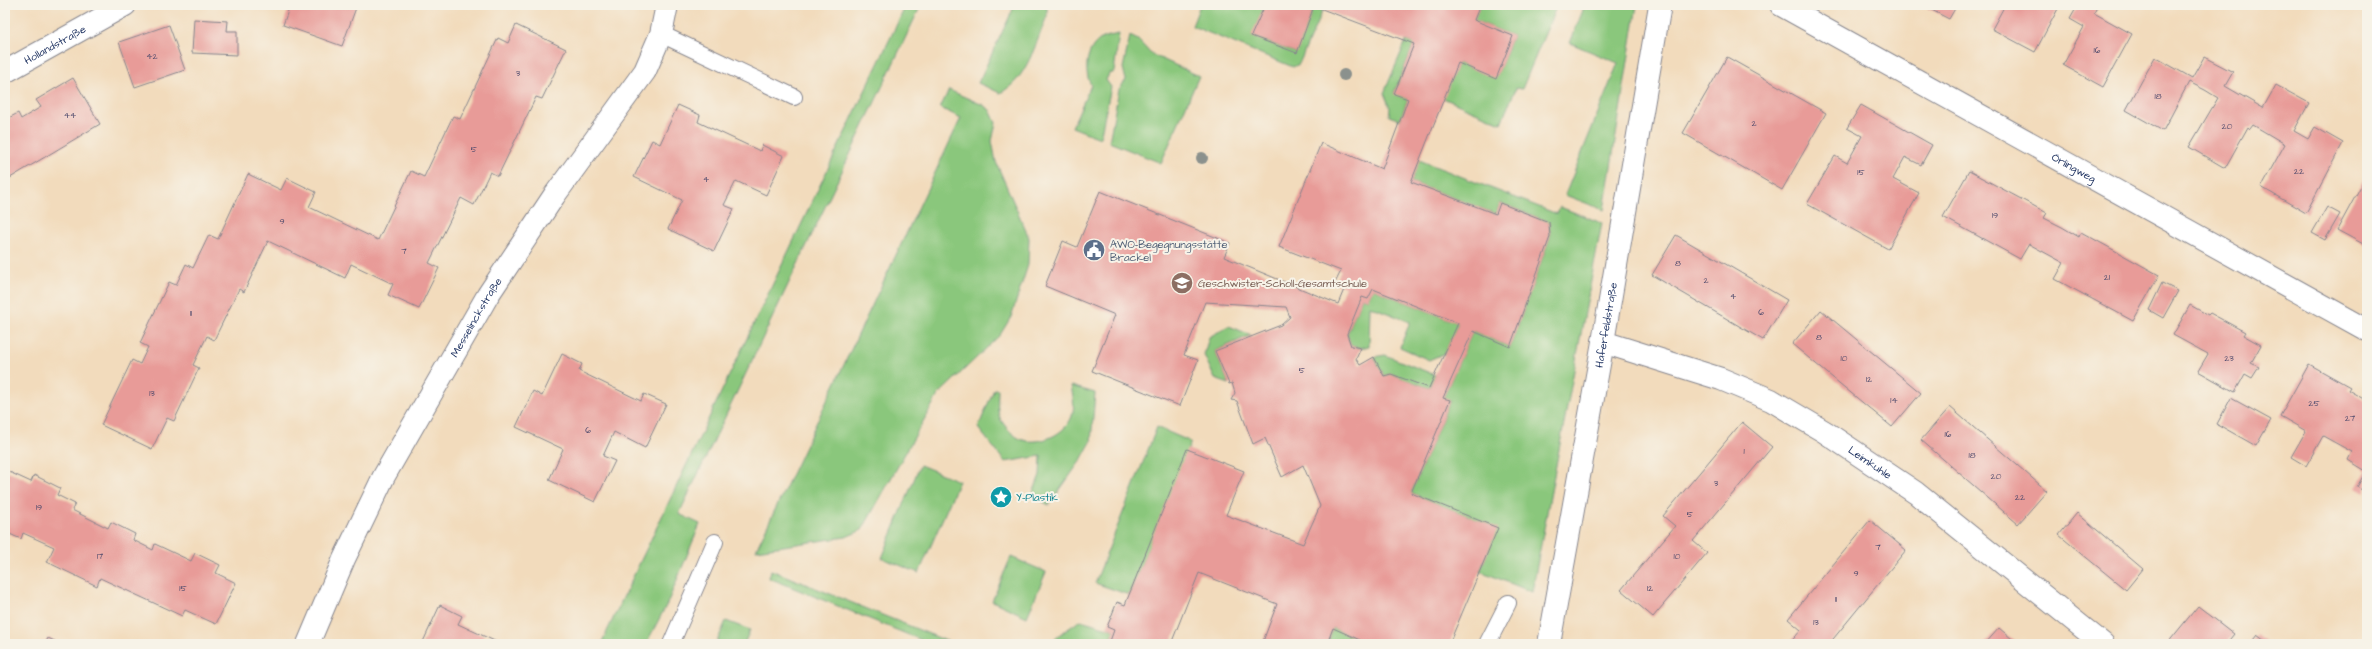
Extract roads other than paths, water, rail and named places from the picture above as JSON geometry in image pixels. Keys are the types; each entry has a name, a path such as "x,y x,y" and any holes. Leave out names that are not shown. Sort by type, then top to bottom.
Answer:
{"street":[{"name":"Hollandstraße","path":"5,72 125,5"},
{"name":"Messelinckstraße","path":"308,644 344,559 384,476 488,295 554,196 645,71 662,34 667,5"},
{"name":"Haferfeldstraße","path":"1548,644 1603,342 1660,5"},
{"name":"Örlingweg","path":"1781,5 2367,330"},
{"name":"Leimkuhle","path":"1603,342 1649,354 1721,379 1771,400 1825,432 1916,493 2103,644"}],"lane":[{"path":"662,34 794,97"},
{"path":"671,644 715,542"},
{"path":"1487,644 1508,603"}],"place":[{"name":"AWO-Begegnungsstätte Brackel","path":"1094,250"},
{"name":"Geschwister-Scholl-Gesamtschule","path":"1182,283"},
{"name":"Y-Plastik","path":"1001,497"}]}
